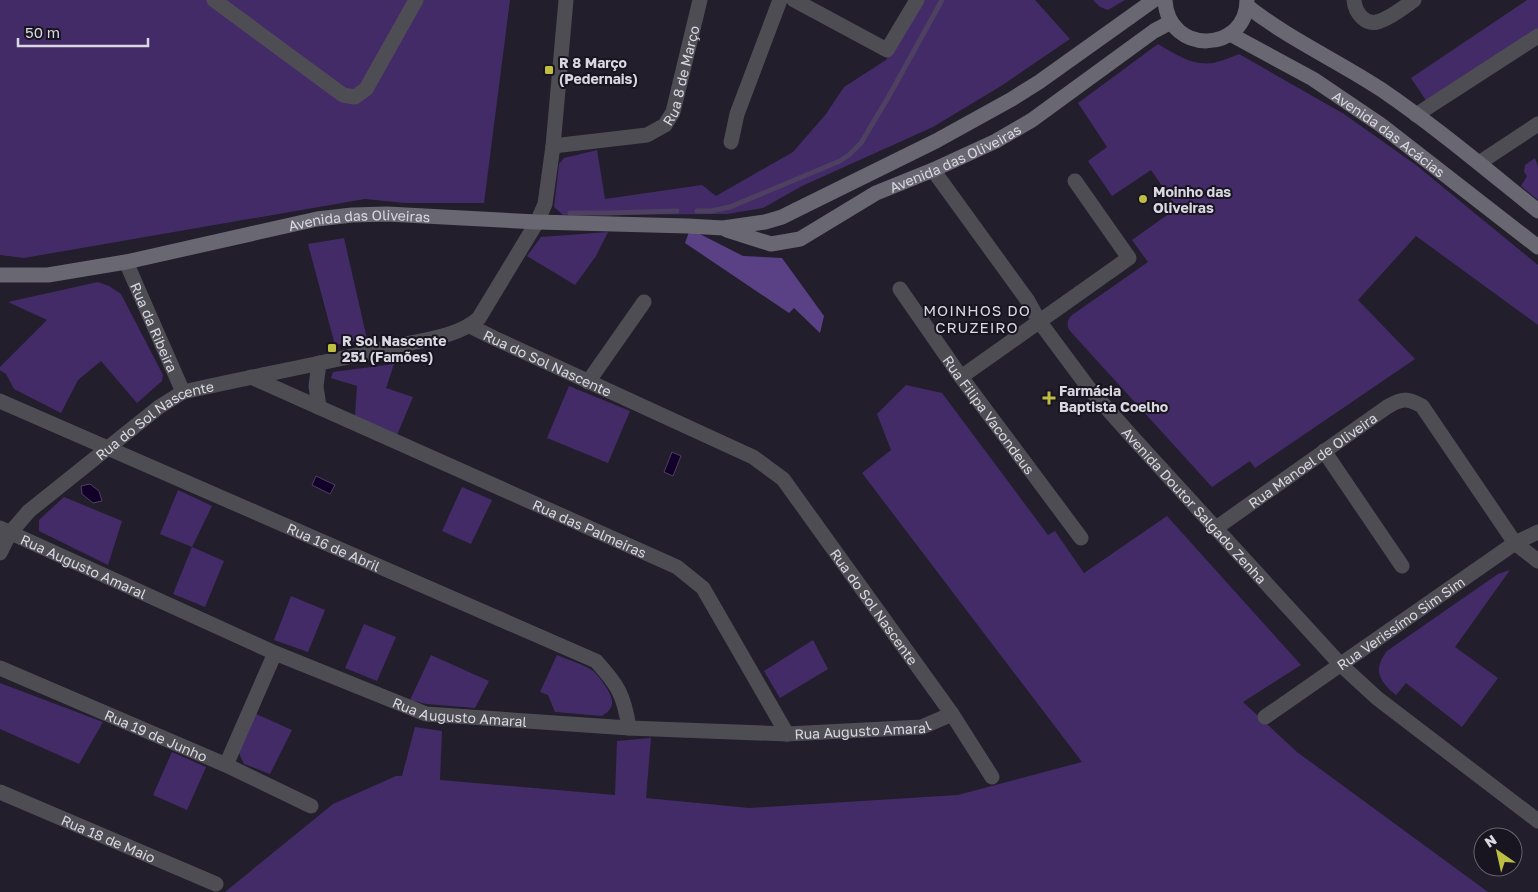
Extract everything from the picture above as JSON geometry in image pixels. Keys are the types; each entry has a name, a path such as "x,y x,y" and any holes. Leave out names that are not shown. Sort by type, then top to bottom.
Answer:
{"street":[{"path":"214,0 343,95 355,97 366,90 416,0"},
{"path":"470,326 484,309 538,222 545,204 553,146 566,0"},
{"name":"Rua 8 de Março","path":"553,146 647,135 665,125 673,112 700,0"},
{"path":"731,142 737,114 780,0"},
{"path":"794,0 887,50 917,0"},
{"name":"Avenida das Oliveiras","path":"0,274 48,276 126,262 317,219 352,214 723,228 766,222 782,217 936,141 1012,99 1154,0"},
{"path":"1165,0 1166,10 1171,22 1180,32 1191,39 1204,42 1218,40 1230,34"},
{"path":"1354,0 1355,7 1362,18 1374,22 1381,21 1414,0"},
{"name":"Avenida das Acácias","path":"1247,3 1244,17 1230,34 1313,79 1381,125 1538,247"},
{"name":"Avenida das Acácias","path":"1247,3 1268,23 1382,90 1538,211"},
{"name":"Avenida das Oliveiras","path":"723,228 771,244 800,239 876,194 934,170 1004,136 1032,120 1154,31 1171,22"},
{"path":"1416,115 1538,36"},
{"path":"1478,163 1538,124"},
{"path":"934,170 932,158 936,141"},
{"name":"Avenida Doutor Salgado Zenha","path":"934,170 1028,301 1039,321 1088,387 1340,664 1376,698 1538,821"},
{"path":"961,377 1129,258 1075,181"},
{"name":"Rua da Ribeira","path":"126,262 183,392"},
{"name":"Rua Filipa Vacondeus","path":"900,290 961,377 1081,538"},
{"path":"588,382 644,302"},
{"name":"Rua do Sol Nascente","path":"0,553 5,530 107,447 159,407 183,392 319,364 447,334 470,326 588,382 753,456 783,480 952,714 992,778"},
{"path":"319,364 316,386 319,407"},
{"name":"Rua das Palmeiras","path":"251,377 677,567 703,588 788,734"},
{"name":"Rua Manoel de Oliveira","path":"1216,528 1387,407 1399,400 1411,400 1422,406 1515,543"},
{"name":"Rua 16 de Abril","path":"0,401 596,661 612,678 625,702 629,728"},
{"path":"1324,451 1402,566"},
{"name":"Rua Augusto Amaral","path":"5,530 276,653 426,714 629,728 788,734 922,727 952,714"},
{"name":"Rua Verissímo Sim Sim","path":"1265,716 1515,543 1538,532"},
{"path":"1515,543 1538,561"},
{"path":"226,765 276,653"},
{"name":"Rua 19 de Junho","path":"0,668 226,765 311,806"},
{"name":"Rua 18 de Maio","path":"0,792 216,884"}],"shaded area":[{"path":"0,0 510,0 484,203 405,203 365,199 24,258 0,255"},
{"path":"923,0 1035,0 1070,39 1001,86 933,127 802,186 763,208 727,214 563,215 554,207 559,164 564,158 597,150 605,199 702,185 716,196 793,152 826,114 844,87 886,60"},
{"path":"1093,0 1125,0 1108,10 1100,7"},
{"path":"1527,0 1538,0 1538,32 1429,105 1411,78"},
{"path":"1158,44 1171,52 1198,63 1213,63 1239,54 1344,114 1416,165 1538,265 1538,325 1416,236 1358,300 1415,359 1255,468 1250,461 1212,487 1070,331 1068,325 1072,315 1148,262 1132,240 1177,208 1151,170 1112,196 1088,161 1107,147 1078,103"},
{"path":"1535,158 1538,167 1538,200 1521,186 1527,176 1524,172 1525,165"},
{"path":"690,229 743,256 782,258 824,316 820,333 794,308 789,313 685,243"},
{"path":"608,232 596,256 575,285 527,256 541,237"},
{"path":"344,238 367,339 335,345 308,244"},
{"path":"98,282 109,286 121,294 163,375 162,381 137,403 101,361 78,380 61,413 14,389 6,374 0,370 0,367 47,320 8,302"},
{"path":"394,364 386,388 413,397 397,435 355,416 357,386 331,378 333,372"},
{"path":"906,385 942,393 1048,535 1055,531 1084,573 1167,516 1301,665 1243,702 1297,752 1488,892 225,892 333,804 396,776 402,776 415,727 442,731 440,780 615,795 617,741 651,738 646,798 749,808 958,795 1082,762 862,473 891,450 877,414"},
{"path":"569,386 630,411 608,463 547,438"},
{"path":"672,452 681,456 673,476 664,472"},
{"path":"316,476 335,485 330,494 312,485"},
{"path":"90,484 99,491 102,501 93,503 82,494 81,486"},
{"path":"462,487 492,500 471,544 442,531"},
{"path":"178,490 212,506 192,547 160,534"},
{"path":"64,497 122,521 108,565 39,531 39,520"},
{"path":"192,547 224,561 205,607 173,594"},
{"path":"1510,570 1455,647 1498,678 1462,727 1406,683 1396,695 1390,690 1382,680 1379,670 1382,658 1387,651 1498,574"},
{"path":"291,596 325,610 308,652 274,640"},
{"path":"364,624 396,637 377,681 345,668"},
{"path":"813,640 828,669 780,698 764,671"},
{"path":"431,655 489,681 475,708 426,704 410,700"},
{"path":"557,655 586,667 597,675 611,696 611,708 607,712 602,716 555,712 548,695 540,692"},
{"path":"0,683 103,722 79,764 0,729"},
{"path":"254,713 292,730 270,774 244,764 238,751"},
{"path":"172,752 206,767 187,810 153,795"}],"waterway":[{"path":"697,211 711,211 730,207 840,161 849,155 861,143 942,0"},
{"path":"570,213 677,211"}],"place":[{"name":"R 8 Março (Pedernais)","path":"549,70"},
{"name":"Moinho das Oliveiras","path":"1143,199"},
{"name":"R Sol Nascente 251 (Famões)","path":"332,348"},
{"name":"Farmácia Baptista Coelho","path":"1049,398"}],"district":[{"name":"MOINHOS DO CRUZEIRO","path":"977,318"}]}
